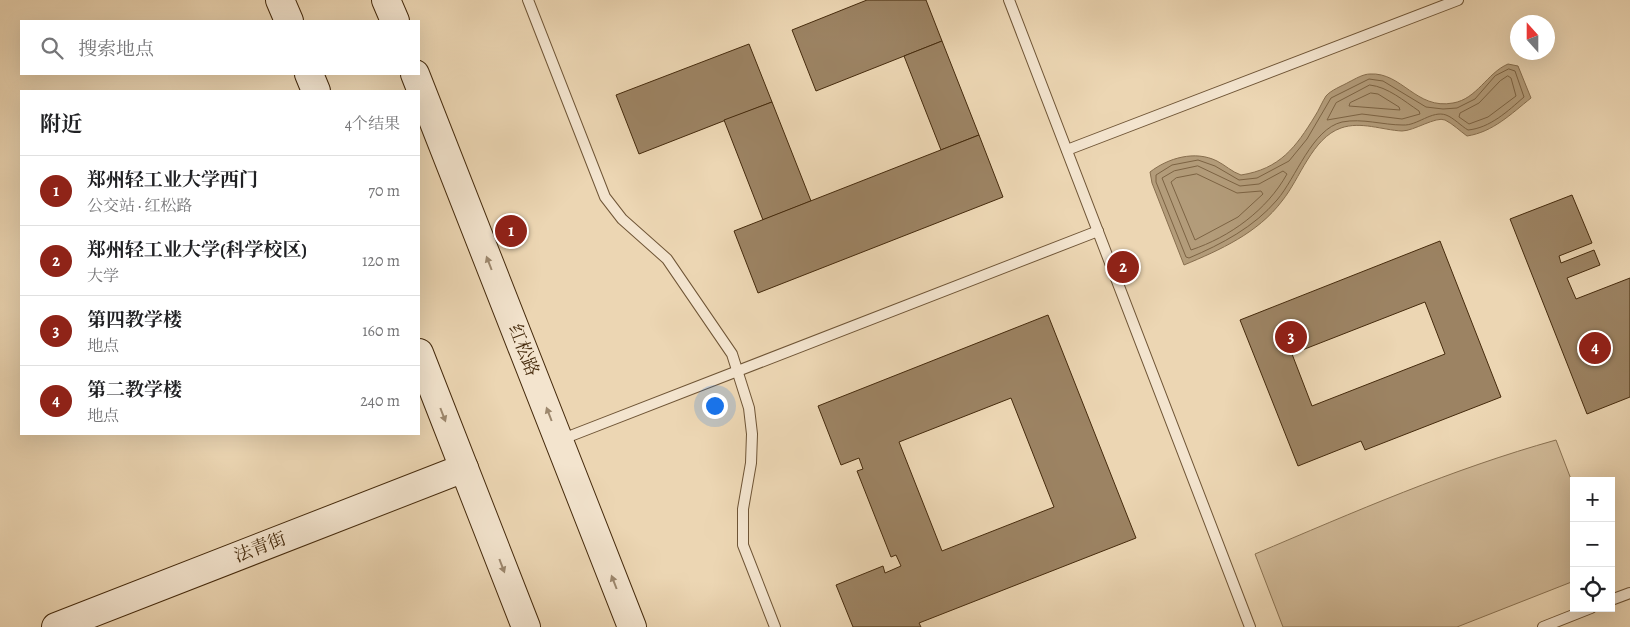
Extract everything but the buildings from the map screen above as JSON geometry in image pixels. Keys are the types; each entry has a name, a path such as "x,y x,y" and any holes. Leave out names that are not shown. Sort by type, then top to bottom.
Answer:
{"main road":[{"path":"280,0 288,20"},
{"path":"386,0 395,20"},
{"path":"309,75 316,90"},
{"name":"红松路","path":"415,75 632,627"},
{"path":"420,356 526,627"},
{"name":"法青街","path":"56,627 464,468"}],"lane":[{"path":"528,0 605,197 622,218 668,259 732,354 749,408 752,434 752,463 742,516 744,545 775,627"},
{"path":"1009,0 1250,627"},
{"path":"1067,150 1445,2 1458,0"},
{"path":"559,440 737,369 1098,230"},
{"path":"1615,599 1630,593"},
{"path":"1543,627 1581,612"}],"shaded area":[{"path":"1556,440 1570,477 1570,583 1457,627 1283,627 1255,554 1366,507 1479,464"}],"water":[{"path":"1508,64 1518,66 1531,98 1509,116 1485,131 1467,136 1441,119 1402,131 1356,125 1341,128 1331,133 1314,150 1289,192 1262,222 1224,247 1184,265 1152,183 1150,172 1157,167 1173,159 1200,156 1217,161 1241,175 1255,172 1277,162 1294,147 1328,94 1359,77 1367,74 1381,75 1401,84 1429,101 1440,104 1453,103 1469,96 1494,73"}],"place":[{"name":"郑州轻工业大学西门","path":"511,231"},
{"name":"郑州轻工业大学(科学校区)","path":"1123,267"},
{"name":"第四教学楼","path":"1291,337"},
{"name":"第二教学楼","path":"1595,348"}]}
